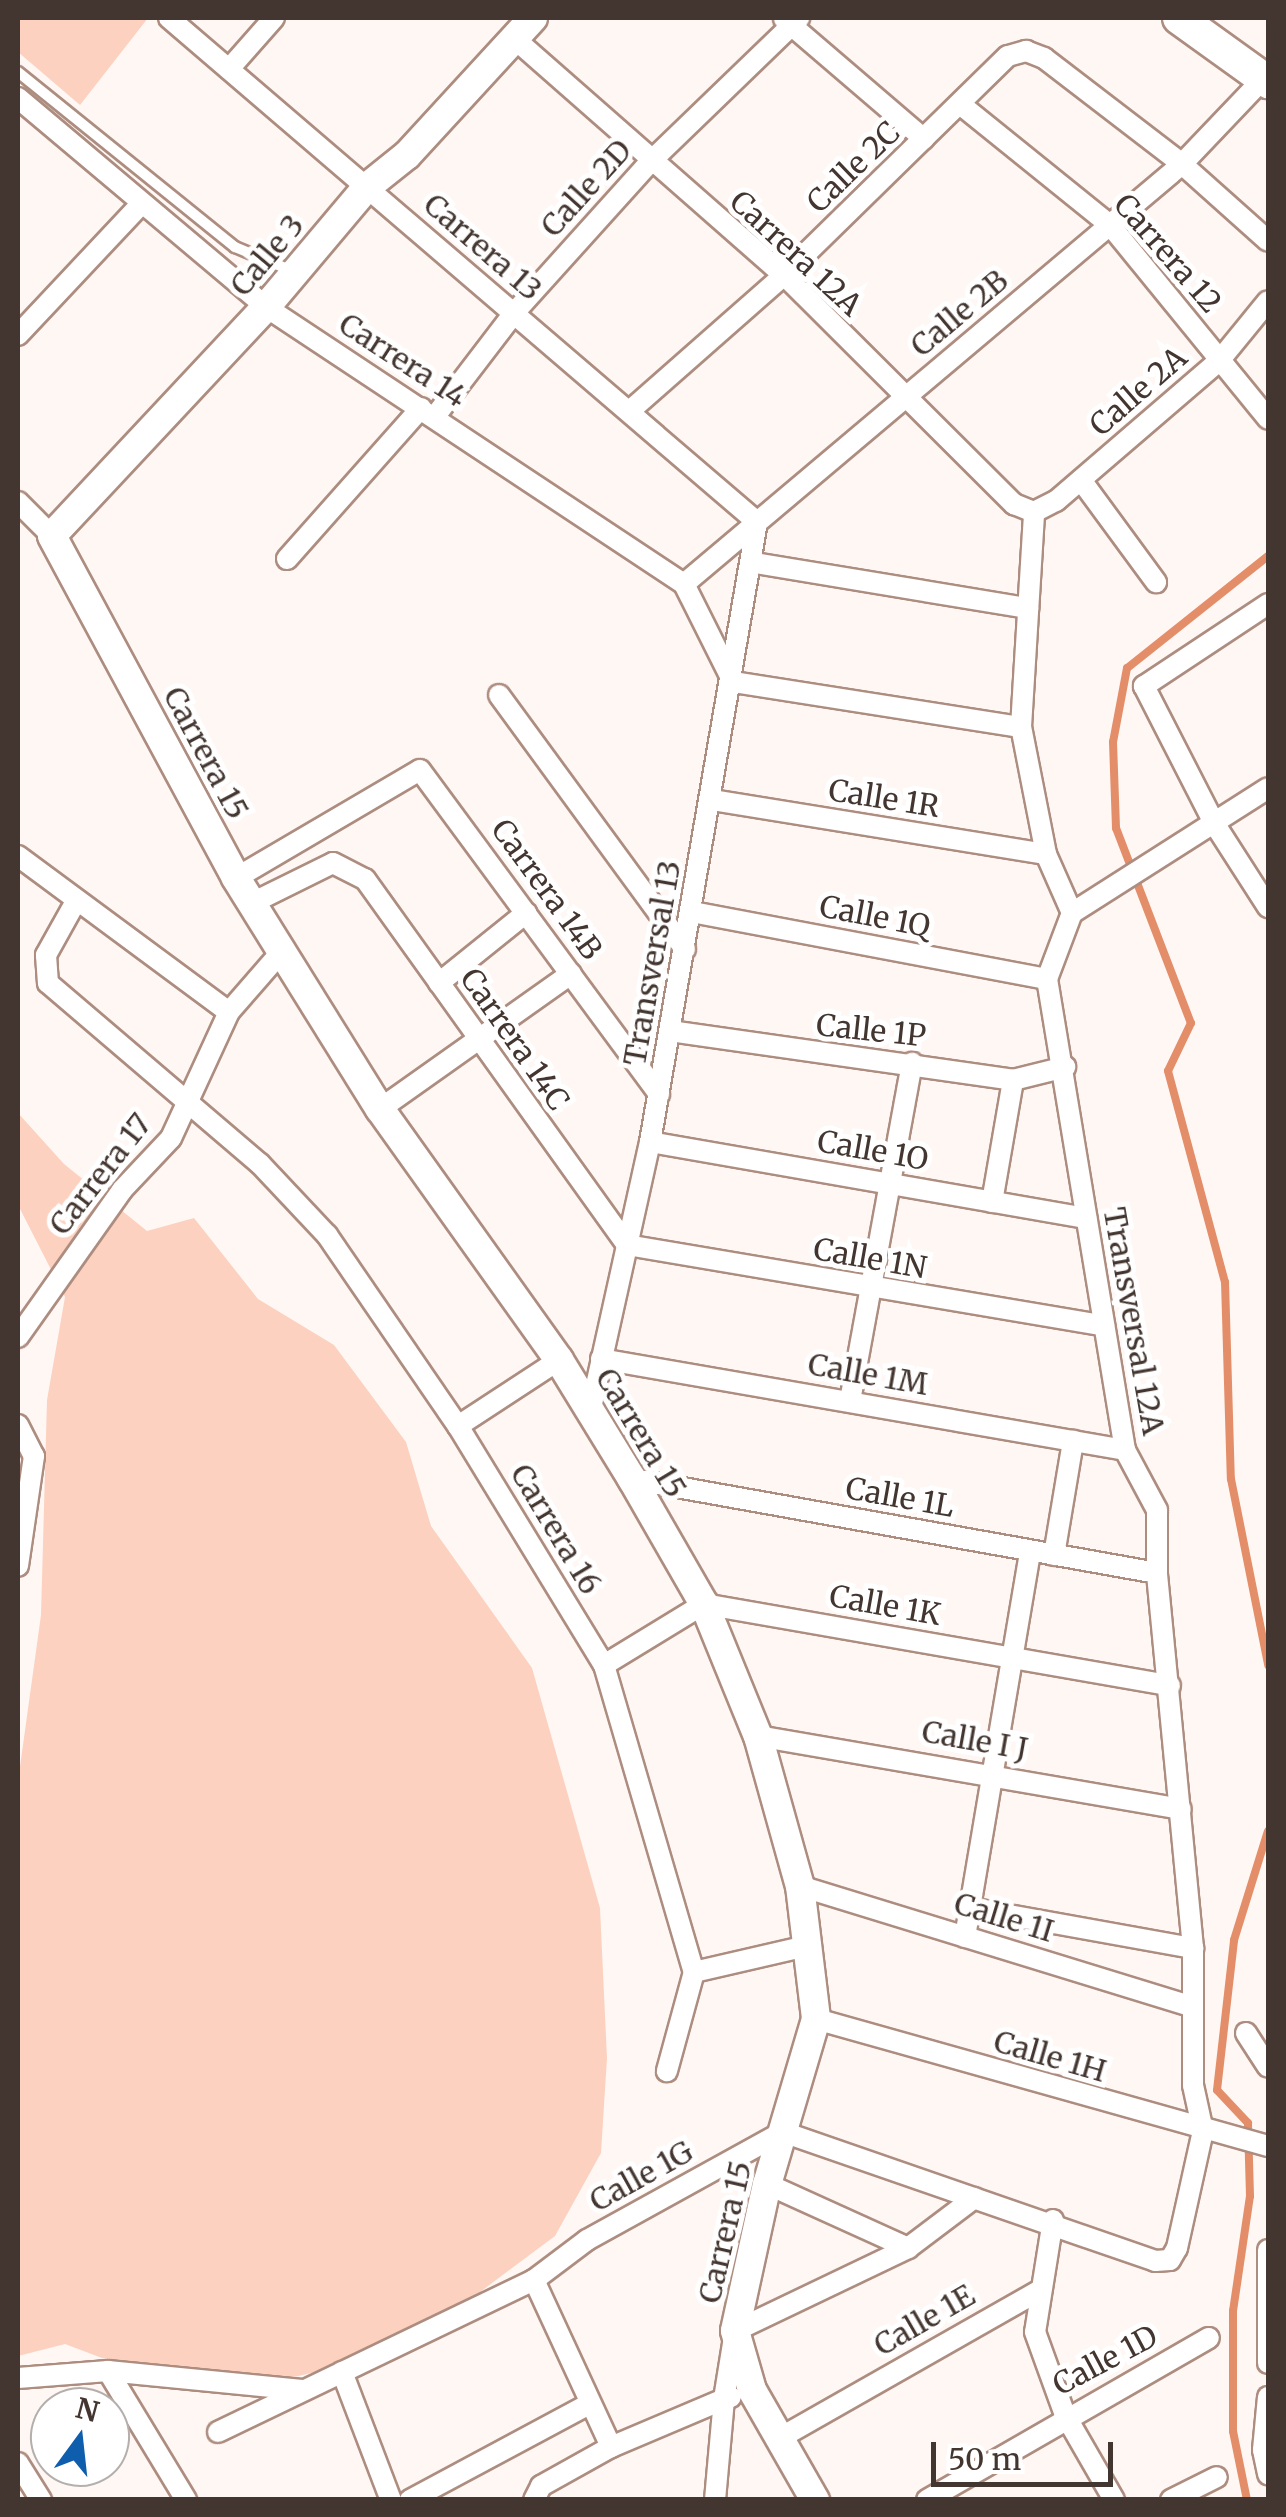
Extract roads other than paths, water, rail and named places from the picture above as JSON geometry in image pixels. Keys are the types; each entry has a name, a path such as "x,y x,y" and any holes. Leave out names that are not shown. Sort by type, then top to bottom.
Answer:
{"main road":[{"path":"1179,18 1267,72"},
{"path":"1218,18 1267,72"},
{"name":"Calle 3","path":"52,536 266,308 367,187 406,155 524,28"},
{"name":"Carrera 15","path":"52,536 236,878 380,1109 559,1360 632,1478 704,1604 758,1736 800,1886 811,1945 816,2019 767,2184 735,2331 752,2390 815,2500"}],"street":[{"name":"Carrera 13","path":"168,18 514,314 632,409 758,522"},
{"path":"229,69 274,18"},
{"path":"791,20 924,139"},
{"name":"Calle 2D","path":"286,559 429,412 649,163 791,20"},
{"name":"Carrera 12A","path":"524,28 649,163 784,276 1014,504 1034,512"},
{"name":"Calle 2C","path":"632,409 784,276 1008,56 1026,51 1044,58 1182,164"},
{"name":"Calle 2B","path":"684,584 1182,164 1267,72"},
{"name":"Carrera 14","path":"19,101 266,308 429,412 684,584 733,682"},
{"name":"Carrera 12","path":"960,104 1110,225 1268,419"},
{"path":"1182,164 1268,242"},
{"path":"18,335 142,203"},
{"name":"Calle 2A","path":"1034,512 1081,480 1219,361 1268,301"},
{"path":"1081,480 1156,582"},
{"name":"Carrera 15","path":"18,502 52,536"},
{"path":"1034,512 1021,727 1046,854 1072,913"},
{"name":"Transversal 13","path":"590,1413 650,1142 755,563 758,522"},
{"path":"755,563 1028,608"},
{"path":"1268,604 1144,686 1214,823 1268,907"},
{"path":"733,682 1021,727"},
{"path":"499,695 685,949"},
{"name":"Carrera 14B","path":"236,878 420,770 659,1094"},
{"path":"1047,980 1072,913 1268,788"},
{"name":"Calle 1R","path":"712,800 1046,854"},
{"path":"18,856 75,902 229,1012 282,951"},
{"name":"Carrera 14C","path":"252,903 333,863 365,879 475,1038 627,1245"},
{"name":"Carrera 16","path":"75,902 44,970 48,983 260,1164 326,1235 458,1426 604,1665 694,1972"},
{"name":"Calle 1Q","path":"692,912 1047,980"},
{"path":"438,983 526,913"},
{"path":"380,1109 570,974"},
{"name":"Transversal 12A","path":"1047,980 1125,1450 1156,1510 1157,1574 1194,1948 1190,2006 1193,2085 1209,2132 1170,2260 1155,2260 1052,2220"},
{"name":"Carrera 17","path":"18,1337 25,1309 122,1190 171,1138 229,1012"},
{"name":"Calle 1P","path":"670,1031 836,1059 912,1063 1013,1080 1064,1066"},
{"path":"850,1402 912,1063"},
{"path":"992,1202 1013,1080"},
{"name":"Calle 1O","path":"650,1142 1086,1218"},
{"name":"Calle 1N","path":"627,1245 871,1290 1104,1326"},
{"name":"Calle 1M","path":"602,1359 1125,1450"},
{"path":"458,1426 559,1360"},
{"path":"18,1425 34,1456 18,1557"},
{"path":"1054,1555 1073,1441"},
{"name":"Calle 1L","path":"632,1478 1157,1574"},
{"path":"965,1937 1030,1551"},
{"path":"604,1665 704,1604"},
{"name":"Calle 1K","path":"704,1604 1170,1685"},
{"name":"Calle I J","path":"758,1736 993,1772 1181,1810"},
{"name":"Calle 1I","path":"800,1886 1190,2006"},
{"path":"970,1908 1194,1948"},
{"path":"667,2072 694,1972 811,1945"},
{"name":"Calle 1H","path":"816,2019 1268,2146"},
{"path":"1246,2032 1268,2067"},
{"path":"783,2132 974,2198 1052,2220 1035,2332 1065,2415 1114,2500"},
{"name":"Calle 1G","path":"218,2432 534,2280 587,2240 783,2132"},
{"path":"767,2184 908,2248"},
{"path":"715,2500 735,2331 908,2248 974,2198"},
{"path":"1268,2250 1268,2363"},
{"path":"534,2280 611,2447"},
{"name":"Calle 1E","path":"778,2439 1040,2290"},
{"name":"Calle 1D","path":"927,2500 1065,2415 1209,2338"},
{"path":"108,2371 186,2500"},
{"path":"18,2378 108,2371 304,2390"},
{"path":"342,2372 392,2500"},
{"path":"534,2497 611,2447 752,2390"},
{"path":"1268,2398 1268,2474"},
{"path":"410,2500 589,2404"},
{"path":"18,2463 40,2500"},
{"path":"1171,2500 1217,2478"}],"lane":[{"path":"18,72 235,247 296,272"}],"waterway":[{"path":"1268,556 1127,668 1113,742 1116,828 1191,1023 1168,1071 1225,1282 1231,1479 1268,1665"},
{"path":"1247,2500 1233,2431 1233,2311 1250,2196 1248,2123 1217,2090 1234,1940 1268,1831"}]}
